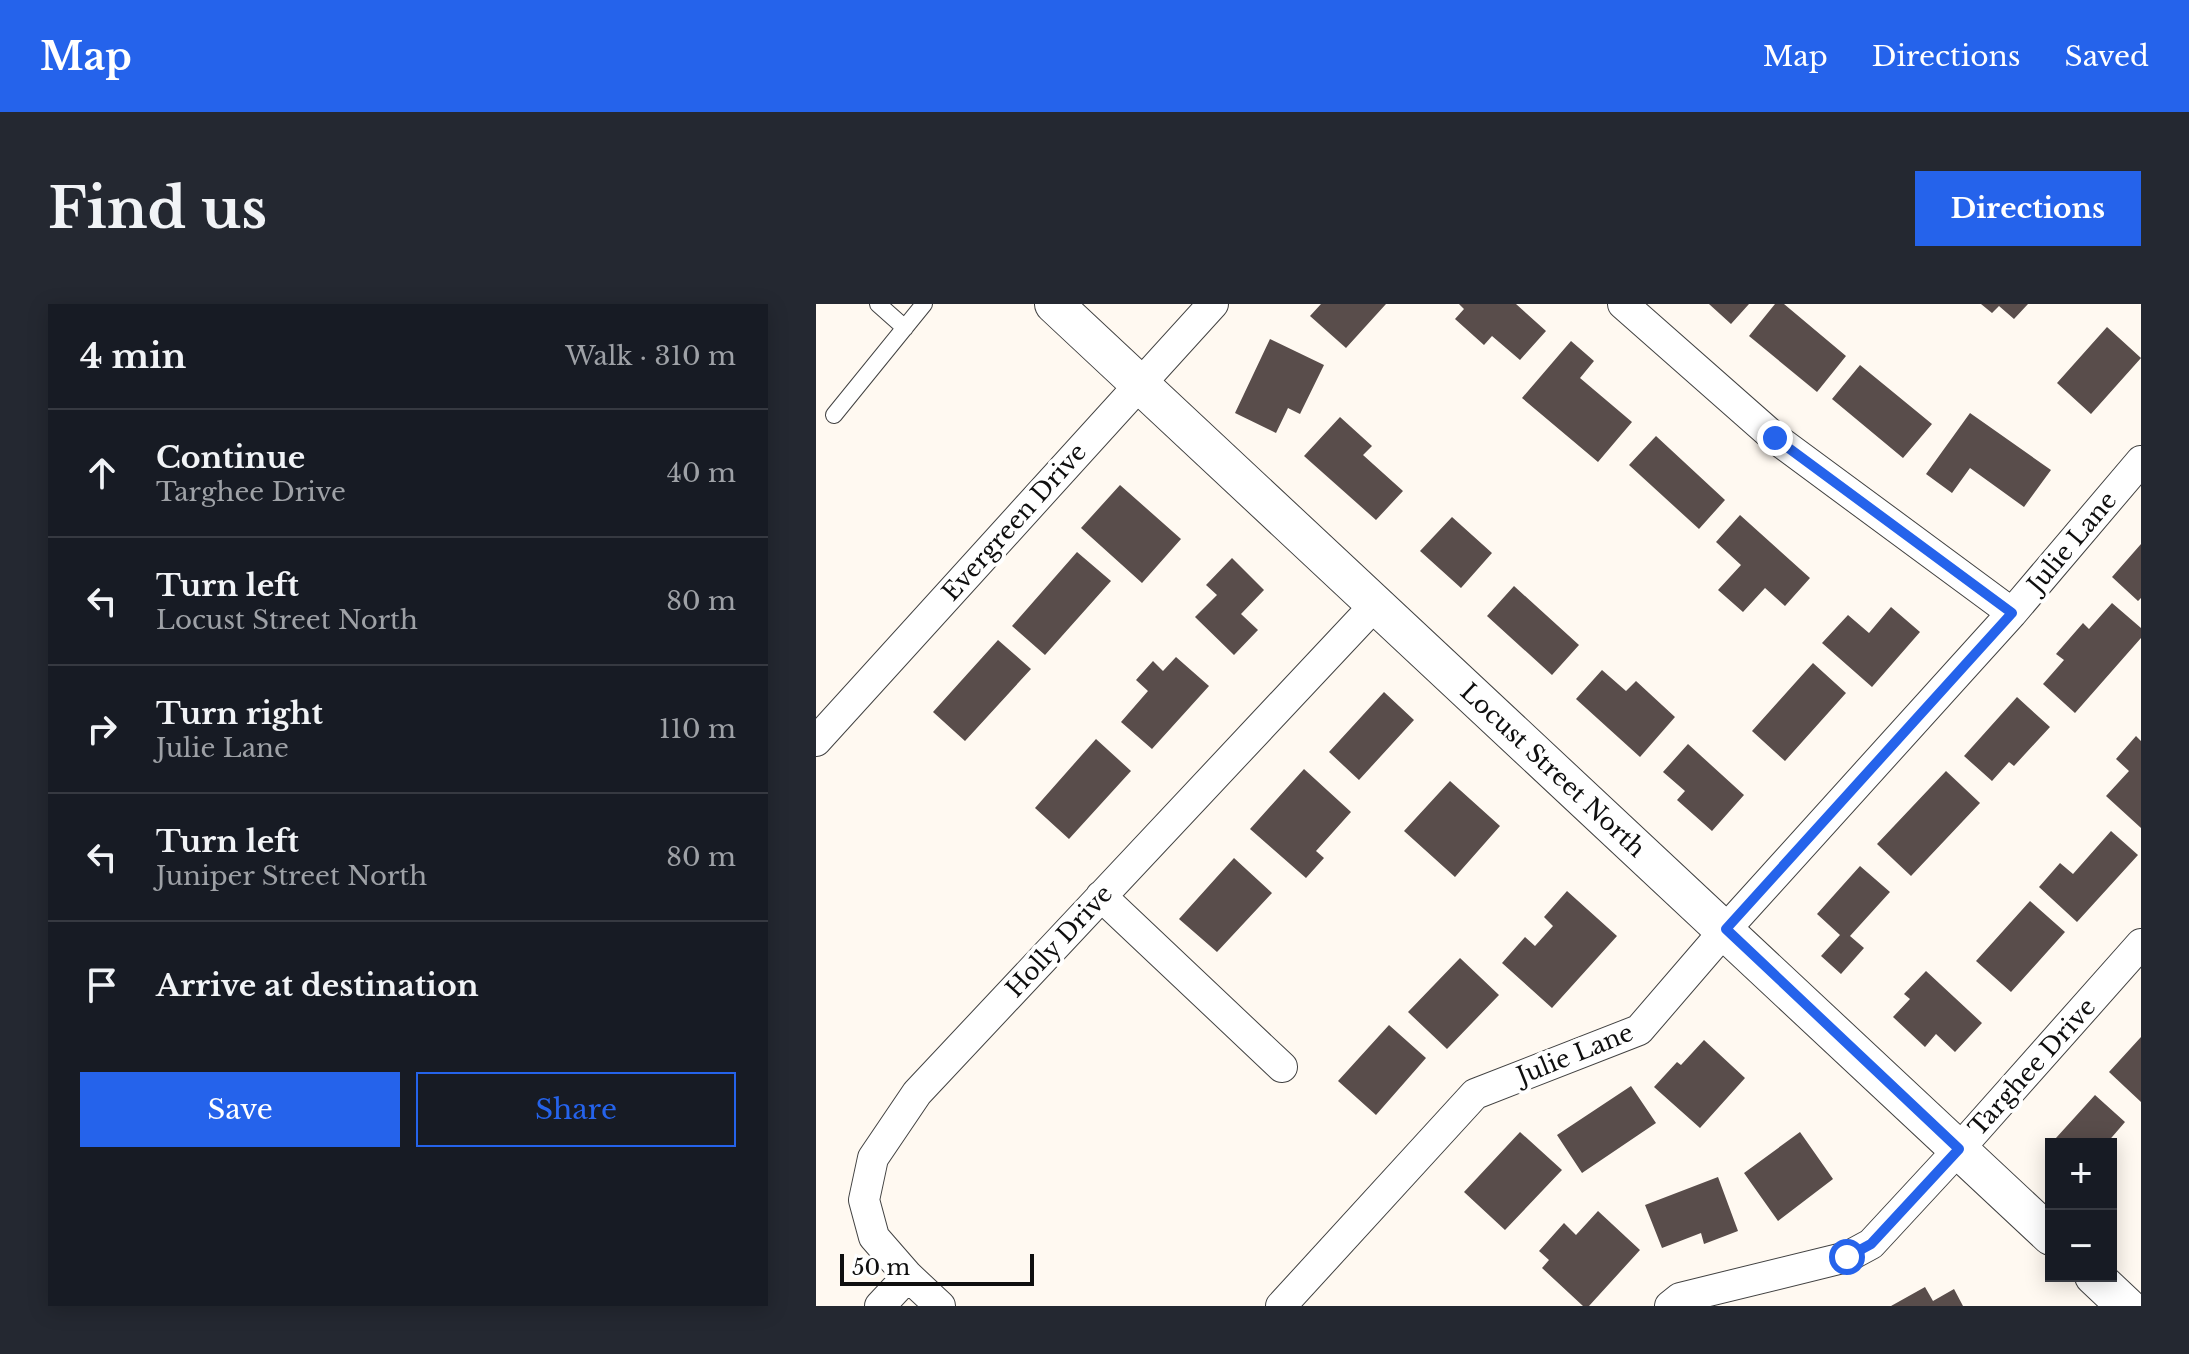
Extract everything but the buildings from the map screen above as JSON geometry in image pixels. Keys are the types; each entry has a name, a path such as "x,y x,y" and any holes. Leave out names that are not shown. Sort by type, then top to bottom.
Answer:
{"street":[{"name":"Locust Street North","path":"1054,304 1141,382 1375,605 1726,929 2045,1230"},
{"name":"Evergreen Drive","path":"816,741 1213,304"},
{"path":"1623,304 1775,438 2012,613"},
{"name":"Julie Lane","path":"1281,1306 1475,1094 1639,1030 1726,929 2012,613 2141,461"},
{"name":"Holly Drive","path":"940,1306 874,1237 864,1200 873,1158 917,1093 1375,605"},
{"path":"1101,896 1282,1067"},
{"name":"Targhee Drive","path":"1670,1306 1680,1298 1847,1257 1871,1244 2141,944"},
{"path":"880,1306 908,1276"},
{"path":"2100,1282 2126,1306"}],"lane":[{"path":"878,304 905,328"},
{"path":"834,415 924,304"}],"route":[{"path":"1775,438 2012,613 1726,929 1959,1149 1871,1244 1847,1257"}]}
